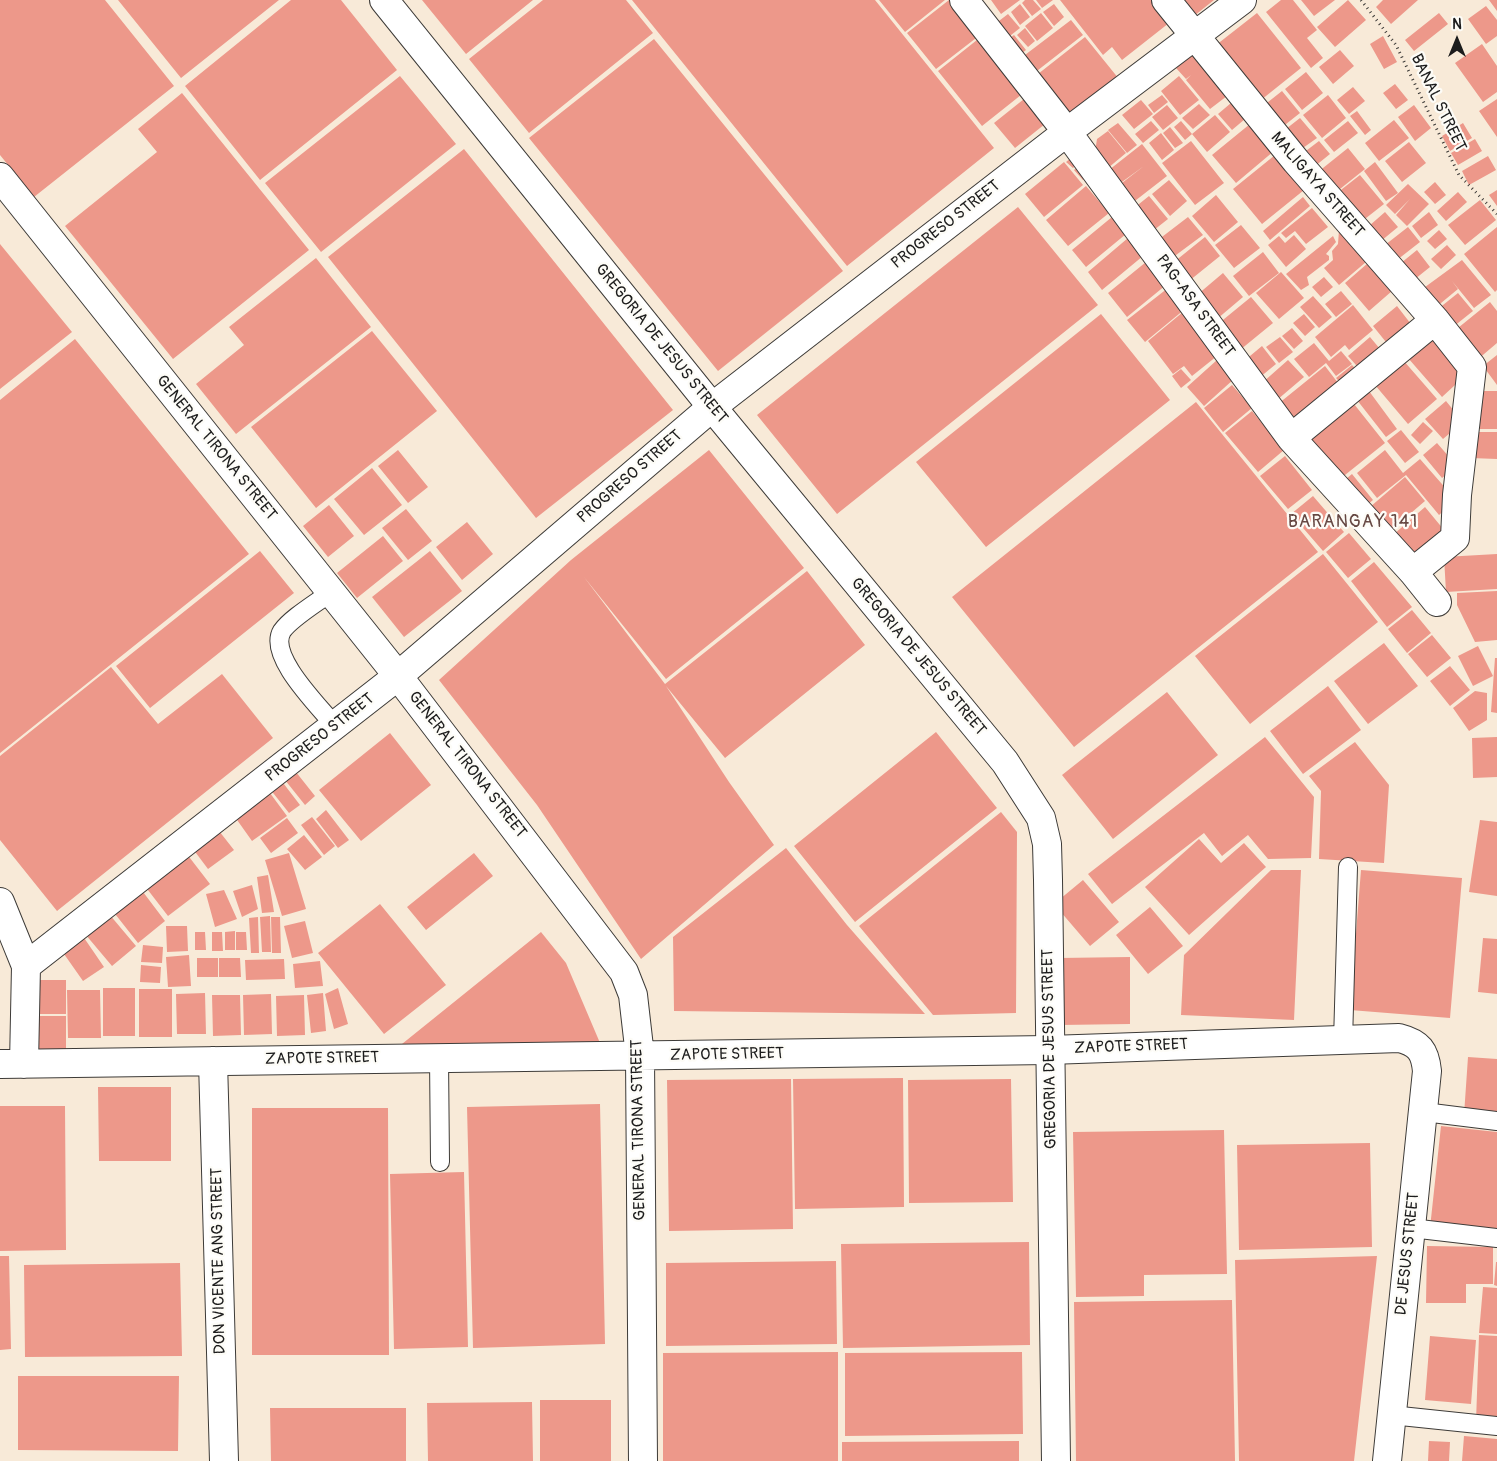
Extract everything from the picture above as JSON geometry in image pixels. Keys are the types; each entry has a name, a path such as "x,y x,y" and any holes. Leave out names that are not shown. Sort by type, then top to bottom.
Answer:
{"street":[{"name":"GREGORIA DE JESUS STREET","path":"384,0 712,407 1005,762 1041,818 1047,844 1048,880 1056,1461"},
{"name":"PAG-ASA STREET","path":"964,0 1067,132 1290,438 1413,572 1437,602"},
{"name":"MALIGAYA STREET","path":"1166,0 1296,161 1435,320 1472,367 1457,495 1455,538 1413,572"},
{"name":"PROGRESO STREET","path":"26,966 398,676 712,407 1067,132 1196,37 1242,0"},
{"name":"GENERAL TIRONA STREET","path":"0,178 398,676 624,972 633,995 640,1056 643,1461"},
{"path":"1290,438 1435,320"},
{"path":"0,902 26,966 12,1064"},
{"name":"ZAPOTE STREET","path":"12,1064 1049,1050 1399,1038 1421,1047"},
{"name":"DE JESUS STREET","path":"1387,1461 1424,1112 1427,1071 1426,1058 1421,1047"},
{"name":"DON VICENTE ANG STREET","path":"214,1061 224,1461"}],"lane":[{"path":"331,592 283,629 280,646 288,667 335,726"},
{"path":"1343,1041 1348,867"},
{"path":"439,1058 440,1162"},
{"path":"1424,1112 1497,1121"},
{"path":"1411,1228 1497,1238"},
{"path":"1392,1415 1497,1426"}],"path":[{"name":"BANAL STREET","path":"1361,0 1396,45 1459,175 1497,214"}],"building":[{"path":"0,0 105,0 174,86 34,197 0,155"},
{"path":"118,0 279,0 181,78"},
{"path":"291,0 341,0 397,70 260,180 185,86"},
{"path":"422,0 533,0 466,54"},
{"path":"543,0 626,0 653,33 529,133 469,59"},
{"path":"632,0 875,0 994,148 847,266"},
{"path":"879,0 945,0 905,32"},
{"path":"949,0 952,0 980,35 936,69 907,33"},
{"path":"991,0 1020,0 1001,14"},
{"path":"1025,0 1033,0 1041,9 1032,16 1022,3"},
{"path":"1036,0 1053,0 1042,8"},
{"path":"1060,0 1157,0 1169,23 1122,60 1112,47 1103,55"},
{"path":"1181,0 1214,0 1194,16"},
{"path":"1281,0 1293,0 1317,30 1307,38 1323,58 1311,68 1266,12"},
{"path":"1301,0 1335,0 1314,16"},
{"path":"1348,0 1366,20 1335,47 1317,27"},
{"path":"1383,0 1418,0 1391,24 1376,7"},
{"path":"1489,0 1497,0 1497,11"},
{"path":"1020,4 1030,17 1020,25 1011,12"},
{"path":"1054,4 1064,17 1054,26 1043,12"},
{"path":"1486,6 1497,20 1497,36 1486,44 1468,19"},
{"path":"1041,13 1053,28 1037,41 1025,26"},
{"path":"1257,13 1301,68 1256,104 1211,49"},
{"path":"1439,13 1448,24 1414,51 1405,40"},
{"path":"1008,14 1020,28 1006,39 995,24"},
{"path":"1071,20 1083,35 1033,74 1021,58"},
{"path":"1025,28 1035,41 1028,47 1017,35"},
{"path":"1014,35 1026,50 1018,56 1006,41"},
{"path":"982,36 1026,91 982,126 938,71"},
{"path":"1383,36 1397,62 1384,69 1370,44"},
{"path":"1085,37 1119,79 1072,116 1038,74"},
{"path":"654,39 843,271 718,371 529,138"},
{"path":"1482,44 1497,66 1497,92 1483,102 1455,63"},
{"path":"1340,50 1354,66 1333,84 1319,67"},
{"path":"1193,54 1227,96 1210,109 1186,80 1191,75 1186,79 1176,68"},
{"path":"1306,72 1323,93 1302,110 1285,89"},
{"path":"400,76 456,144 321,252 265,183"},
{"path":"1179,76 1199,100 1180,115 1161,91"},
{"path":"1395,84 1408,100 1396,109 1383,93"},
{"path":"1353,87 1365,101 1349,114 1337,100"},
{"path":"1282,91 1300,113 1276,132 1258,110"},
{"path":"182,93 309,250 173,359 65,226 157,152 138,129"},
{"path":"1029,95 1050,120 1015,148 994,123"},
{"path":"1162,95 1168,102 1154,113 1148,105"},
{"path":"1328,95 1346,118 1322,138 1303,115"},
{"path":"1497,99 1497,137 1479,111"},
{"path":"1141,100 1153,114 1134,129 1122,115"},
{"path":"1231,103 1245,119 1232,130 1218,114"},
{"path":"1199,104 1210,115 1193,129 1182,118"},
{"path":"1167,105 1178,118 1163,130 1152,117"},
{"path":"1414,105 1431,128 1415,141 1398,117"},
{"path":"1357,111 1371,130 1365,135 1350,116"},
{"path":"1215,115 1230,132 1207,152 1192,134"},
{"path":"1300,118 1317,138 1293,155 1277,136"},
{"path":"1394,120 1409,138 1379,161 1365,143"},
{"path":"1151,121 1159,130 1143,143 1135,134"},
{"path":"1181,121 1192,134 1185,140 1174,127"},
{"path":"1348,121 1358,133 1334,152 1324,140"},
{"path":"1118,123 1137,145 1127,153 1108,130"},
{"path":"1463,123 1472,138 1450,151 1442,136"},
{"path":"1250,124 1274,151 1236,183 1212,155"},
{"path":"1170,127 1183,143 1175,148 1163,133"},
{"path":"1108,131 1126,153 1108,168 1095,152 1097,139"},
{"path":"1161,133 1174,150 1162,160 1149,143"},
{"path":"1475,139 1482,151 1458,165 1451,153"},
{"path":"1191,141 1224,183 1195,205 1162,163"},
{"path":"1319,141 1330,154 1309,171 1298,157"},
{"path":"1409,142 1426,163 1402,182 1385,161"},
{"path":"1142,144 1167,176 1131,204 1118,186 1144,166 1115,187 1109,170"},
{"path":"1348,148 1365,169 1335,193 1318,172"},
{"path":"464,149 673,410 536,518 328,257"},
{"path":"1280,151 1309,186 1262,224 1233,189"},
{"path":"1488,156 1496,170 1469,185 1462,171"},
{"path":"1072,157 1078,163 1073,168 1066,162"},
{"path":"1064,162 1083,185 1044,217 1025,194"},
{"path":"1375,162 1398,193 1386,201 1364,171"},
{"path":"1079,166 1088,175 1083,180 1074,170"},
{"path":"1360,175 1384,204 1361,222 1337,193"},
{"path":"1169,180 1187,201 1170,216 1152,194"},
{"path":"1435,182 1446,195 1435,204 1424,192"},
{"path":"1408,184 1429,204 1407,226 1396,215 1410,199 1395,214 1386,205"},
{"path":"1086,186 1109,213 1068,246 1046,220"},
{"path":"1497,190 1497,206 1489,195"},
{"path":"1458,192 1467,202 1446,221 1437,211"},
{"path":"1216,195 1238,222 1214,242 1192,216"},
{"path":"1149,196 1168,219 1154,230 1134,208"},
{"path":"1303,197 1310,206 1270,240 1263,231"},
{"path":"1480,200 1496,220 1465,245 1448,225"},
{"path":"1018,207 1098,305 837,514 757,415"},
{"path":"1312,208 1328,227 1306,244 1295,231 1286,238 1281,233"},
{"path":"1385,212 1398,227 1381,241 1369,226"},
{"path":"1429,212 1438,225 1421,238 1412,226"},
{"path":"1112,217 1126,234 1086,267 1072,250"},
{"path":"1188,217 1203,235 1172,258 1158,240"},
{"path":"1241,225 1260,248 1234,268 1215,245"},
{"path":"1408,227 1420,242 1397,260 1385,245"},
{"path":"1497,227 1497,290 1495,292 1464,254"},
{"path":"1339,230 1366,262 1339,285 1324,268 1333,260 1332,251 1338,244"},
{"path":"1439,230 1447,239 1435,249 1427,241"},
{"path":"1294,235 1306,249 1286,267 1268,245 1279,236 1285,243"},
{"path":"1333,236 1336,242 1326,254 1329,256 1329,260 1307,277 1309,285 1301,290 1286,274"},
{"path":"1205,237 1220,256 1189,281 1174,262"},
{"path":"1128,238 1143,256 1102,290 1088,272"},
{"path":"0,244 72,332 0,389"},
{"path":"1447,245 1456,255 1441,269 1431,259"},
{"path":"1417,250 1430,267 1415,279 1401,263"},
{"path":"1263,252 1279,273 1249,296 1233,276"},
{"path":"316,258 371,327 236,434 196,384 244,345 229,327"},
{"path":"1462,260 1491,295 1474,308 1452,281 1458,289 1435,308 1421,290"},
{"path":"1146,262 1166,285 1127,317 1108,293"},
{"path":"1368,263 1392,291 1369,311 1345,283"},
{"path":"1281,272 1304,298 1279,319 1256,293"},
{"path":"1223,273 1243,297 1217,319 1197,295"},
{"path":"1324,277 1333,287 1321,297 1312,287"},
{"path":"1168,288 1185,309 1145,342 1127,320"},
{"path":"1341,291 1352,304 1336,317 1325,304"},
{"path":"1458,293 1473,311 1453,327 1438,309"},
{"path":"1313,296 1332,317 1319,328 1300,307"},
{"path":"1251,297 1273,323 1240,350 1218,324"},
{"path":"1490,302 1497,311 1497,343 1477,360 1453,332"},
{"path":"1353,305 1373,330 1349,350 1345,345 1331,357 1315,337"},
{"path":"1397,306 1414,328 1390,347 1373,326"},
{"path":"1183,312 1217,356 1192,376 1184,366 1173,374 1148,341"},
{"path":"1101,314 1170,400 986,547 916,462"},
{"path":"1304,314 1315,327 1305,336 1293,323"},
{"path":"1292,328 1303,341 1294,349 1282,336"},
{"path":"372,331 437,411 316,508 251,427"},
{"path":"1434,336 1467,374 1442,397 1408,358"},
{"path":"1280,337 1293,352 1279,363 1266,347"},
{"path":"1370,337 1385,355 1364,374 1348,356"},
{"path":"75,339 249,554 0,753 0,400"},
{"path":"1314,343 1329,361 1341,351 1352,364 1336,376 1326,363 1309,377 1294,359"},
{"path":"1262,346 1276,364 1259,378 1244,361"},
{"path":"1497,355 1497,385 1483,366"},
{"path":"1217,360 1234,379 1204,406 1187,387"},
{"path":"1288,360 1304,377 1277,400 1262,383"},
{"path":"1403,360 1437,399 1408,424 1375,385"},
{"path":"1352,365 1363,377 1347,390 1336,378"},
{"path":"1325,366 1345,392 1298,429 1278,404"},
{"path":"1181,369 1191,380 1181,388 1172,376"},
{"path":"1232,385 1252,408 1223,432 1204,408"},
{"path":"1369,391 1397,429 1386,437 1357,400"},
{"path":"1473,391 1497,391 1497,429 1473,429"},
{"path":"1446,401 1463,422 1443,439 1425,419"},
{"path":"1196,402 1318,552 1074,747 952,597"},
{"path":"1354,404 1385,443 1340,479 1309,440"},
{"path":"1252,411 1284,450 1258,472 1225,433"},
{"path":"1423,422 1433,431 1420,444 1411,435"},
{"path":"1401,430 1419,452 1405,463 1387,441"},
{"path":"1471,432 1497,432 1497,459 1471,458"},
{"path":"1437,443 1457,466 1442,478 1423,455"},
{"path":"398,450 428,487 408,503 378,466"},
{"path":"709,450 804,568 666,679 584,577 665,684 807,571 865,645 725,758 666,686 729,782 774,845 641,959 537,805 439,680 571,560"},
{"path":"1385,450 1403,473 1420,459 1456,500 1439,515 1406,475 1377,498 1357,473"},
{"path":"1285,456 1312,490 1288,509 1260,476"},
{"path":"372,468 402,505 364,535 334,499"},
{"path":"1352,474 1373,500 1361,510 1340,484"},
{"path":"1405,477 1425,501 1390,531 1370,507"},
{"path":"1313,496 1344,532 1323,551 1291,514"},
{"path":"329,505 354,536 328,557 303,526"},
{"path":"1425,507 1449,536 1418,563 1393,535"},
{"path":"406,509 432,541 408,560 382,528"},
{"path":"467,522 493,554 462,580 436,547"},
{"path":"1349,533 1371,559 1348,578 1326,552"},
{"path":"383,536 403,561 357,598 337,573"},
{"path":"260,551 294,593 150,708 116,666"},
{"path":"430,551 462,591 404,637 372,597"},
{"path":"1323,554 1378,622 1250,724 1195,656"},
{"path":"1497,554 1497,589 1446,592 1444,557"},
{"path":"1374,562 1412,607 1387,627 1351,581"},
{"path":"1497,591 1497,640 1475,642 1457,605 1457,593"},
{"path":"1412,610 1431,633 1407,653 1388,629"},
{"path":"1432,635 1451,658 1427,677 1408,654"},
{"path":"1384,643 1418,686 1368,724 1334,681"},
{"path":"1478,646 1493,676 1473,686 1458,656"},
{"path":"1495,658 1497,658 1497,713 1491,712"},
{"path":"1450,666 1470,690 1450,706 1430,681"},
{"path":"111,667 158,724 222,674 273,738 57,911 0,840 0,756"},
{"path":"1328,686 1361,730 1303,774 1270,731"},
{"path":"1475,691 1487,693 1487,720 1469,731 1453,708"},
{"path":"1167,692 1218,755 1113,839 1062,775"},
{"path":"936,732 997,808 855,922 794,846"},
{"path":"390,733 431,785 361,841 319,790"},
{"path":"1265,737 1314,797 1311,858 1268,859 1248,835 1222,856 1204,833 1112,904 1088,874"},
{"path":"1497,737 1497,777 1473,778 1472,738"},
{"path":"1355,742 1389,785 1384,863 1319,859 1321,791 1309,776"},
{"path":"292,767 315,796 305,805 281,775"},
{"path":"277,775 300,805 289,813 266,784"},
{"path":"264,785 287,816 252,841 230,810"},
{"path":"326,810 349,840 338,848 316,819"},
{"path":"1001,812 1017,832 1016,1013 933,1015 859,926"},
{"path":"312,817 335,846 324,855 301,825"},
{"path":"287,818 298,833 271,853 260,838"},
{"path":"1480,820 1497,822 1497,896 1469,892"},
{"path":"212,822 234,850 208,869 187,841"},
{"path":"304,835 322,857 305,870 287,849"},
{"path":"1199,839 1221,863 1244,843 1266,867 1189,935 1145,887"},
{"path":"786,848 847,925 925,1014 674,1011 673,937"},
{"path":"183,849 210,884 168,916 141,881"},
{"path":"289,853 306,909 282,916 265,860"},
{"path":"474,853 493,876 426,930 407,907"},
{"path":"1271,870 1301,870 1294,1020 1181,1015 1184,955"},
{"path":"1361,870 1462,878 1450,1018 1350,1010"},
{"path":"268,875 274,912 262,913 257,877"},
{"path":"1083,880 1119,922 1090,946 1054,904"},
{"path":"137,884 165,921 138,943 108,905"},
{"path":"252,885 258,909 242,917 233,891"},
{"path":"224,890 237,919 215,927 206,894"},
{"path":"380,904 446,985 384,1034 318,953"},
{"path":"1150,907 1183,946 1148,974 1116,935"},
{"path":"104,908 136,946 112,966 80,928"},
{"path":"270,916 271,952 262,952 260,917"},
{"path":"258,917 259,953 251,953 249,918"},
{"path":"271,917 280,917 281,953 272,953"},
{"path":"305,921 313,953 292,958 284,926"},
{"path":"166,926 187,926 188,951 167,952"},
{"path":"78,929 104,967 83,981 57,944"},
{"path":"235,931 235,950 225,950 225,932"},
{"path":"195,932 205,932 206,950 195,950"},
{"path":"212,932 222,932 223,951 212,951"},
{"path":"236,932 246,932 247,950 236,950"},
{"path":"541,932 566,963 603,1050 397,1048"},
{"path":"1483,938 1497,939 1497,994 1478,992"},
{"path":"143,945 163,947 162,963 141,962"},
{"path":"189,955 191,986 168,987 166,957"},
{"path":"1130,957 1130,1024 1060,1025 1059,958"},
{"path":"197,958 218,958 218,977 197,977"},
{"path":"219,958 240,958 241,977 219,977"},
{"path":"284,959 285,979 246,980 245,960"},
{"path":"320,961 323,986 295,988 293,964"},
{"path":"141,965 161,967 160,983 140,982"},
{"path":"30,980 66,980 66,1014 30,1014"},
{"path":"103,988 135,988 135,1036 103,1036"},
{"path":"338,988 348,1024 334,1029 325,994"},
{"path":"139,989 172,989 172,1037 139,1037"},
{"path":"67,990 100,990 101,1038 68,1038"},
{"path":"205,993 206,1034 177,1034 176,994"},
{"path":"323,993 326,1031 311,1033 307,995"},
{"path":"271,994 272,1034 244,1035 243,995"},
{"path":"212,995 240,995 241,1035 213,1036"},
{"path":"304,995 305,1035 277,1036 276,996"},
{"path":"30,1016 66,1016 66,1050 30,1050"},
{"path":"1468,1057 1497,1059 1497,1117 1464,1115"},
{"path":"903,1078 904,1207 795,1209 793,1079"},
{"path":"791,1079 793,1229 669,1231 667,1080"},
{"path":"1011,1079 1013,1202 909,1203 908,1080"},
{"path":"98,1087 171,1087 171,1161 99,1161"},
{"path":"600,1104 605,1344 473,1348 467,1107"},
{"path":"0,1106 65,1106 66,1250 0,1251"},
{"path":"252,1108 388,1108 389,1355 252,1355"},
{"path":"1441,1126 1497,1132 1497,1235 1430,1228"},
{"path":"1224,1130 1227,1274 1144,1275 1144,1296 1076,1297 1073,1132"},
{"path":"1370,1143 1372,1247 1239,1250 1237,1145"},
{"path":"464,1172 468,1347 394,1349 390,1174"},
{"path":"1029,1242 1030,1345 843,1348 841,1244"},
{"path":"1427,1246 1493,1247 1493,1284 1466,1284 1466,1303 1426,1303"},
{"path":"0,1256 9,1256 11,1349 0,1350"},
{"path":"1377,1256 1354,1461 1239,1461 1235,1260"},
{"path":"836,1261 837,1344 666,1346 666,1263"},
{"path":"1497,1262 1497,1286 1494,1285"},
{"path":"180,1263 182,1356 25,1357 24,1265"},
{"path":"1483,1287 1497,1288 1497,1334 1479,1333"},
{"path":"1232,1300 1235,1461 1076,1461 1074,1302"},
{"path":"1479,1335 1497,1336 1497,1422 1476,1422"},
{"path":"1430,1336 1476,1340 1471,1404 1425,1400"},
{"path":"838,1352 838,1461 663,1461 663,1353"},
{"path":"1022,1352 1023,1434 845,1436 845,1353"},
{"path":"18,1376 179,1376 178,1451 18,1450"},
{"path":"540,1400 611,1400 611,1461 540,1461"},
{"path":"532,1402 533,1461 428,1461 427,1403"},
{"path":"270,1408 406,1408 406,1461 271,1461"},
{"path":"1464,1436 1497,1439 1497,1461 1462,1461"},
{"path":"1019,1441 1019,1461 842,1461 842,1442"},
{"path":"1429,1441 1450,1442 1449,1461 1428,1461"}],"district":[{"name":"BARANGAY 141","path":"1353,522"}]}
